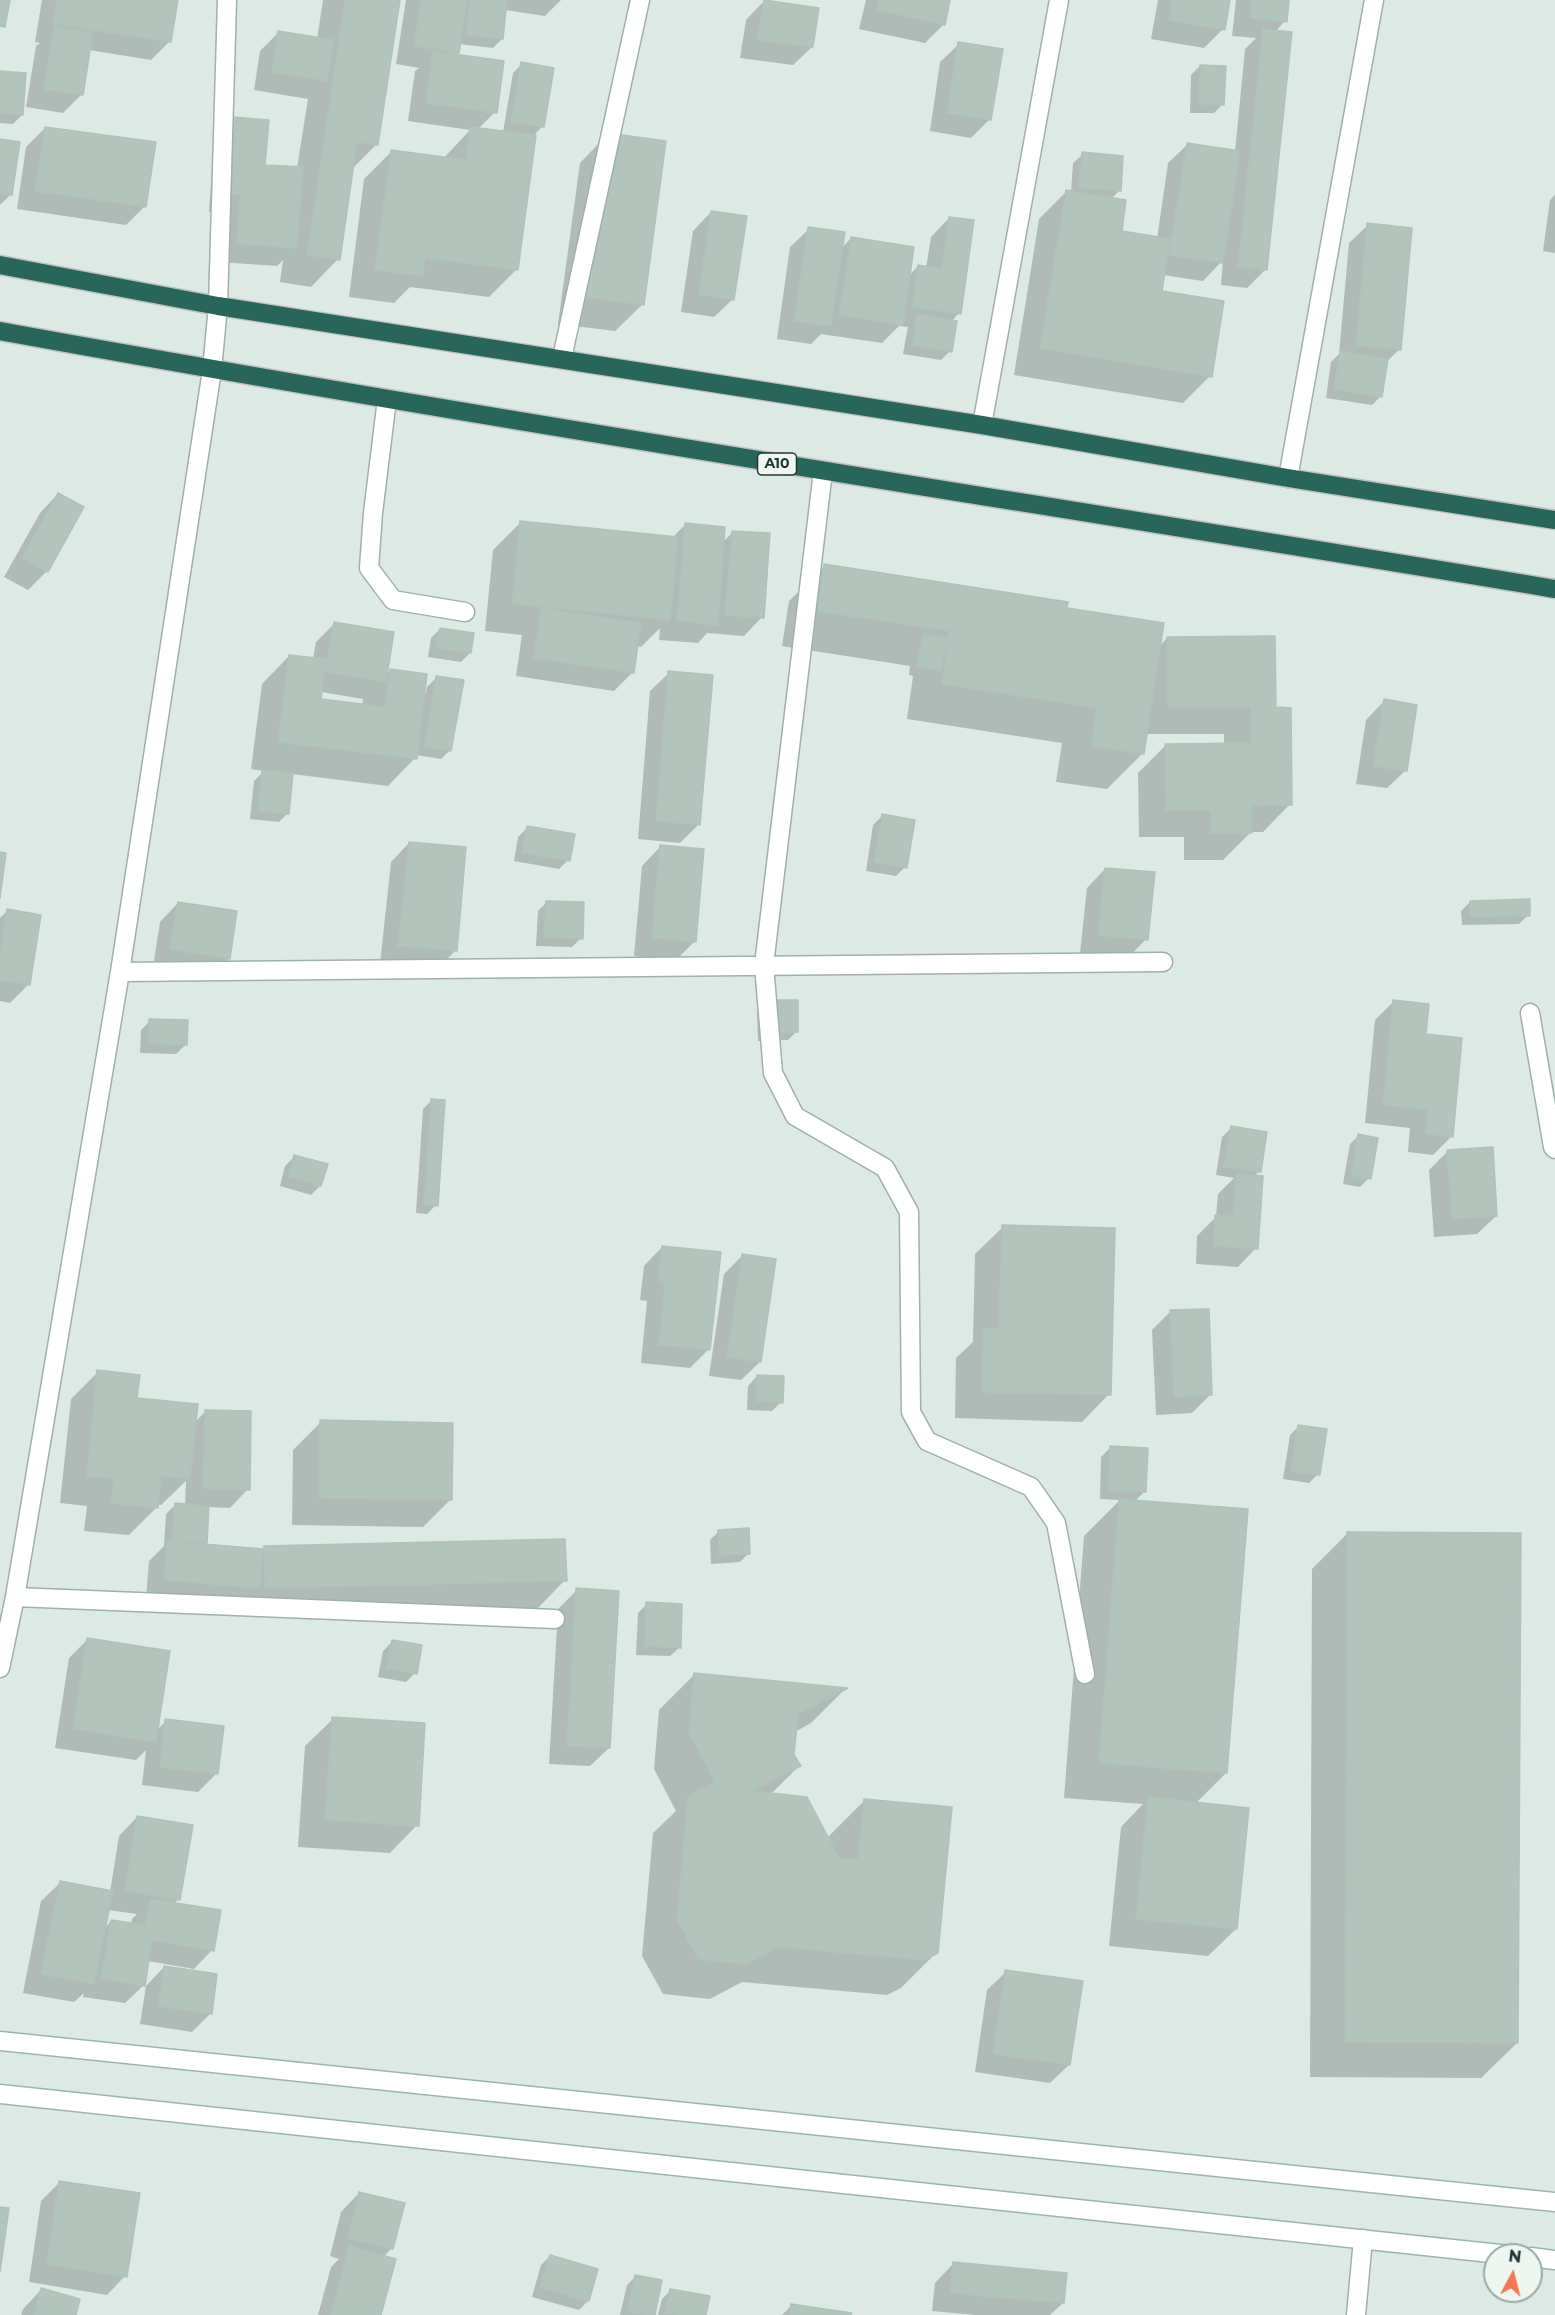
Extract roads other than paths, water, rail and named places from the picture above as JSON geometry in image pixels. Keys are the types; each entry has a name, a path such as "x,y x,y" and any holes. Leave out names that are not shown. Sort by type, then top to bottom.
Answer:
{"highway":[{"path":"0,265 218,306 982,425 1288,478 1555,520"},
{"name":"A10","path":"0,331 212,370 1555,590"}],"street":[{"path":"0,1668 15,1597 120,972 212,370 218,306 227,0"},
{"path":"562,358 640,0"},
{"path":"982,425 1059,0"},
{"path":"1288,478 1374,0"},
{"path":"387,399 373,513 369,568 393,600 465,612"},
{"path":"823,471 764,965 773,1073 795,1116 885,1168 909,1212 911,1412 927,1441 1031,1487 1056,1523 1085,1674"},
{"path":"120,972 1163,962"},
{"path":"1530,1013 1555,1149"},
{"path":"15,1597 555,1619"},
{"path":"0,2041 1555,2202"},
{"path":"0,2094 1483,2252"},
{"path":"1356,2315 1363,2239"}]}
